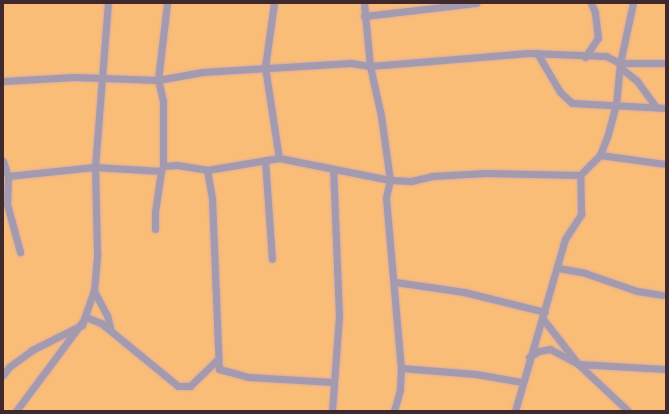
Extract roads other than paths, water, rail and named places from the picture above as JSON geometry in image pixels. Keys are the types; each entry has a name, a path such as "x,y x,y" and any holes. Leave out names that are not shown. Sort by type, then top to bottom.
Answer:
{"street":[{"path":"3,375 9,368 32,350 82,325 94,291 97,253 95,167 104,79 108,3"},
{"path":"155,229 154,212 162,169 163,101 158,80 167,3"},
{"path":"274,3 265,68 279,158"},
{"path":"364,3 364,16 370,66 381,116 390,180 386,198 395,282 401,368 400,390 394,411"},
{"path":"364,16 476,3"},
{"path":"585,57 598,38 595,12 591,3"},
{"path":"8,176 95,167 162,169 177,165 208,170 279,158 390,180 411,181 432,176 486,173 580,175 600,156 616,105 620,65 633,3"},
{"path":"3,82 74,77 158,80 202,72 351,63 370,66 536,53 585,57 606,56 620,65 637,81 656,107"},
{"path":"536,53 565,99 572,103 666,108"},
{"path":"620,65 666,63"},
{"path":"600,156 666,164"},
{"path":"265,160 272,259"},
{"path":"3,161 8,176 7,204 20,252"},
{"path":"332,411 339,316 333,169"},
{"path":"208,170 212,198 217,360 219,369 224,372 249,377 333,382"},
{"path":"515,411 529,357 544,316 565,239 581,214 580,175"},
{"path":"558,268 585,273 637,291 662,295"},
{"path":"395,282 491,298 544,316 578,364 628,411"},
{"path":"94,291 106,315 111,332"},
{"path":"16,411 82,325 86,317 94,318 178,386 190,386 217,360"},
{"path":"529,357 539,350 550,349 578,364 665,369"},
{"path":"401,368 476,374 522,382"}]}
